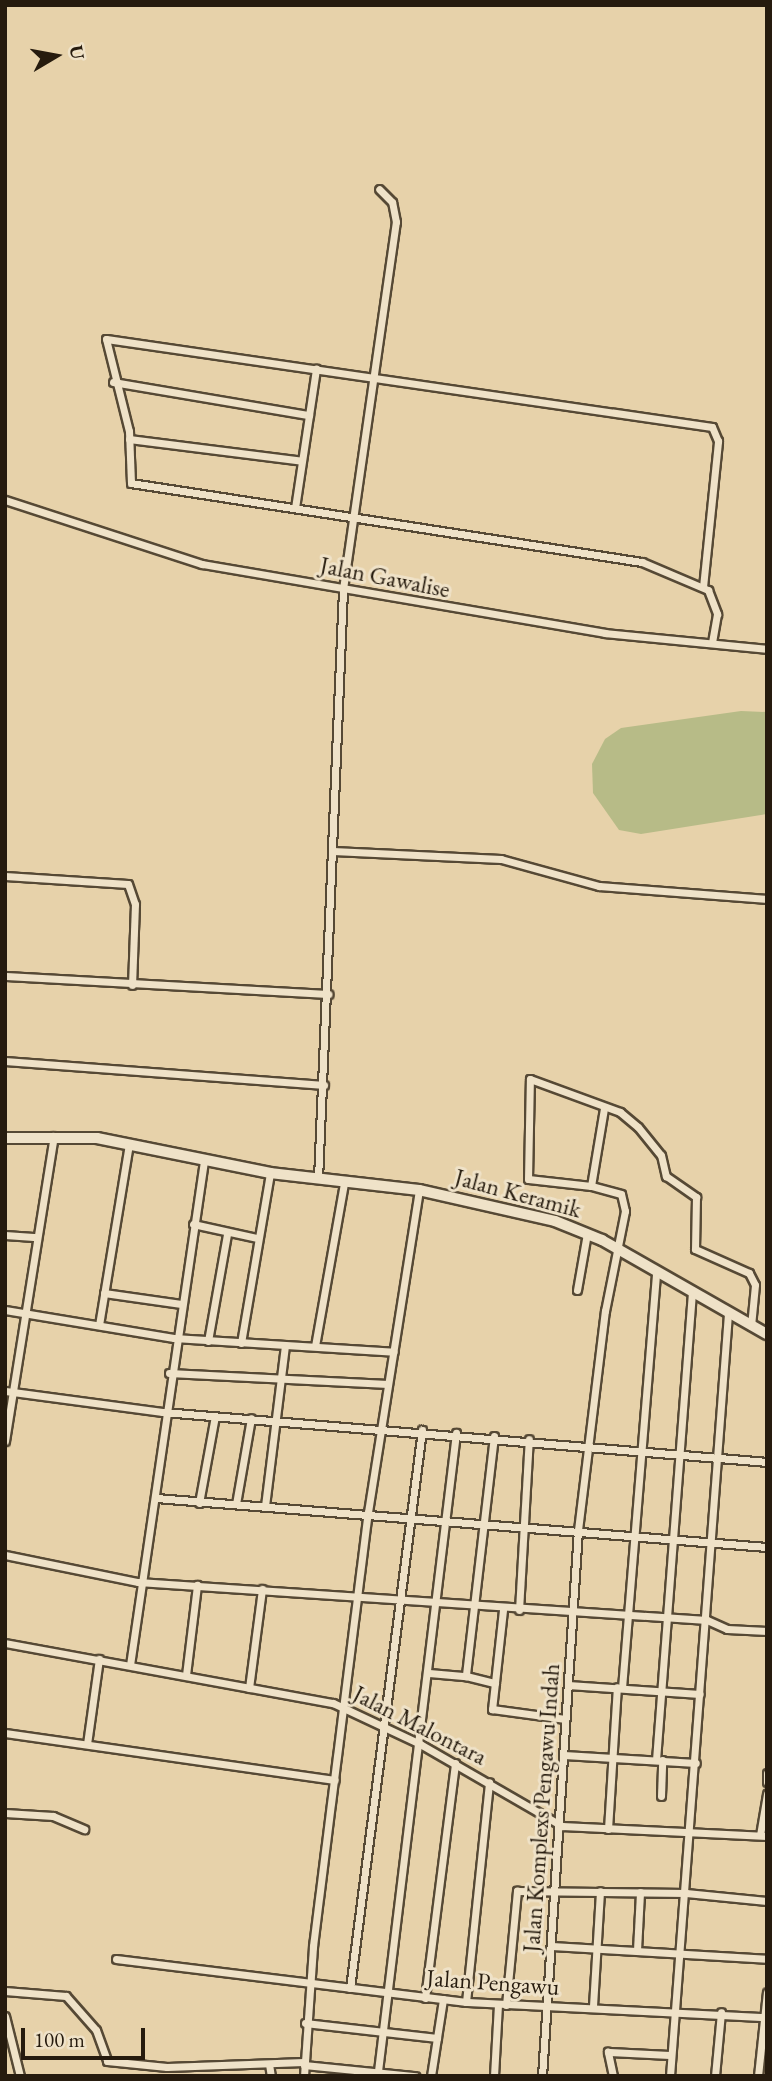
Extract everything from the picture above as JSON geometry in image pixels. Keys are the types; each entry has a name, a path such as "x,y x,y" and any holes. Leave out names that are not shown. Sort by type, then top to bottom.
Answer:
{"street":[{"path":"318,1179 328,994 343,589 350,516 374,378 396,222 392,202 379,189"},
{"path":"704,587 635,560 131,483 129,439 105,342 112,336 716,429 704,587 717,609 712,643"},
{"path":"295,508 316,369"},
{"path":"113,382 309,415"},
{"path":"129,439 302,461"},
{"name":"Jalan Gawalise","path":"5,500 170,556 343,589 605,633 767,649"},
{"path":"334,851 500,859 599,886 767,899"},
{"path":"5,876 128,884 135,904 132,985"},
{"path":"5,976 328,994"},
{"path":"5,1061 324,1085"},
{"path":"604,1108 591,1186 528,1179 526,1084 543,1079 630,1118 661,1155 666,1176 694,1194 695,1249 749,1273 751,1326"},
{"path":"5,1441 9,1391 55,1136"},
{"name":"Jalan Keramik","path":"5,1138 55,1136 129,1144 270,1173 419,1190 587,1233 767,1334"},
{"path":"99,1325 129,1144"},
{"path":"130,1665 138,1582 156,1498 163,1412 204,1161"},
{"path":"241,1343 270,1173"},
{"path":"315,1346 344,1183"},
{"name":"Jalan Komplexs Pengawu Indah","path":"542,2076 562,1826 565,1719 575,1614 578,1530 586,1445 618,1249 621,1194 591,1186"},
{"path":"304,2076 305,2023 335,1780 347,1708 368,1512 419,1190"},
{"path":"193,1224 227,1234 257,1238"},
{"path":"577,1290 587,1233"},
{"path":"208,1340 227,1234"},
{"path":"5,1235 37,1237"},
{"path":"608,1829 611,1757 628,1618 656,1270"},
{"path":"661,1796 659,1760 670,1537 692,1290"},
{"path":"104,1293 181,1304"},
{"path":"5,1310 174,1338 394,1352"},
{"path":"670,2076 707,1620 709,1541 728,1313"},
{"path":"265,1506 280,1421 285,1345"},
{"path":"169,1373 388,1384"},
{"path":"9,1391 163,1412 382,1426 643,1448 767,1462"},
{"path":"199,1503 215,1416"},
{"path":"236,1504 251,1418"},
{"path":"350,1987 422,1430"},
{"path":"378,2071 438,1604 456,1433"},
{"path":"466,1676 494,1436"},
{"path":"519,1610 529,1439"},
{"path":"156,1498 199,1503 368,1512 767,1547"},
{"path":"5,1555 138,1582 358,1595 503,1610 707,1620 727,1629 767,1631"},
{"path":"186,1675 197,1586"},
{"path":"249,1688 262,1589"},
{"path":"503,1610 492,1709 565,1719"},
{"name":"Jalan Malontara","path":"5,1643 186,1675 347,1708 420,1744 562,1826 763,1836"},
{"path":"87,1744 99,1660"},
{"path":"429,1673 466,1676 495,1683"},
{"path":"568,1685 701,1694"},
{"path":"5,1733 335,1780"},
{"path":"564,1755 696,1763"},
{"path":"425,1998 454,1763"},
{"path":"767,1773 767,1782"},
{"path":"466,2002 489,1782"},
{"path":"763,1836 767,1794"},
{"path":"5,1813 53,1816 84,1829"},
{"path":"494,2076 514,1896 556,1890 686,1893 767,1901"},
{"path":"593,2006 600,1891"},
{"path":"637,1950 640,1892"},
{"path":"551,1946 681,1950 767,1959"},
{"name":"Jalan Pengawu","path":"116,1959 466,2002 721,2012 765,2017"},
{"path":"5,1991 66,1996 96,2030 107,2061 304,2063 415,2076"},
{"path":"758,2076 767,1992"},
{"path":"431,2076 443,1999"},
{"path":"715,2076 721,2012"},
{"path":"5,2016 20,2076"},
{"path":"305,2023 437,2038"},
{"path":"613,2076 608,2052 671,2055"},
{"path":"269,2064 271,2076"}],"green space":[{"path":"741,711 767,712 767,814 641,834 619,830 593,793 592,764 605,739 621,728"}]}
